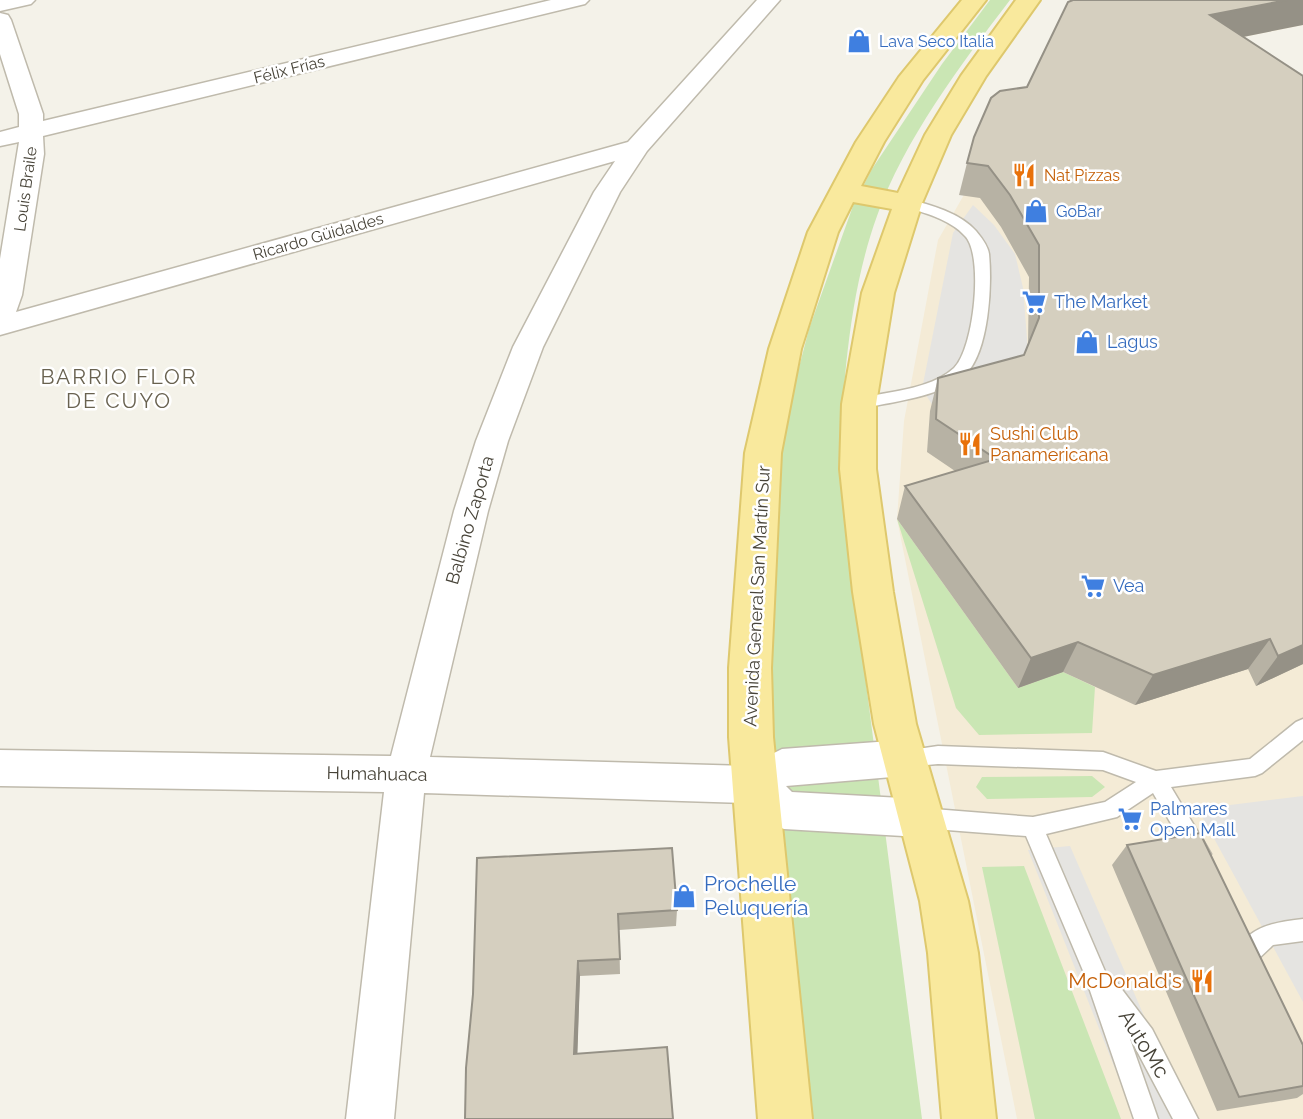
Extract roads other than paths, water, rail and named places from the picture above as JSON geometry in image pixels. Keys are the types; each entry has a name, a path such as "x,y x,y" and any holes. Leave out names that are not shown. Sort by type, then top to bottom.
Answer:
{"main road":[{"name":"Avenida General San Martín Sur","path":"785,1119 753,785 750,668 763,453 785,349 823,232 870,142 912,77 974,0"},
{"path":"969,1119 953,953 932,852 895,724 864,527 858,469 859,404 878,293 908,203 938,135 974,76 1028,0"},
{"path":"843,192 908,203"}],"street":[{"path":"0,5 24,0"},
{"name":"Félix Frías","path":"0,139 578,0"},
{"name":"Balbino Zaporta","path":"370,1119 406,774 471,511 512,385 582,239 607,192 637,147 769,0"},
{"name":"Louis Braile","path":"0,20 31,114 32,131 31,154 8,295 0,317"},
{"name":"Ricardo Güidaldes","path":"0,326 637,147"},
{"path":"904,758 782,767 753,785 784,810 920,818"},
{"name":"Humahuaca","path":"0,768 406,774 753,785"}],"lane":[{"path":"859,404 952,379 968,359 977,338 982,252 978,240 968,228 908,203"},
{"path":"920,818 1033,827 1110,810 1156,780 1255,766 1303,728"},
{"path":"904,758 938,755 1103,761 1156,780 1190,834 1207,870"},
{"path":"1033,827 1095,973 1146,1119"},
{"path":"1236,930 1259,978"},
{"path":"1247,954 1256,942 1267,934 1303,930"},
{"name":"AutoMc","path":"1095,973 1144,1037 1186,1119"}],"place":[{"name":"Lava Seco Italia","path":"859,41"},
{"name":"Nat Pizzas","path":"1024,175"},
{"name":"GoBar","path":"1036,211"},
{"name":"The Market","path":"1034,302"},
{"name":"Lagus","path":"1087,342"},
{"name":"Sushi Club Panamericana","path":"970,444"},
{"name":"Vea","path":"1093,586"},
{"name":"Palmares Open Mall","path":"1130,819"},
{"name":"Prochelle Peluquería","path":"684,896"},
{"name":"McDonald's","path":"1202,981"}],"district":[{"name":"BARRIO FLOR DE CUYO","path":"119,389"}]}
